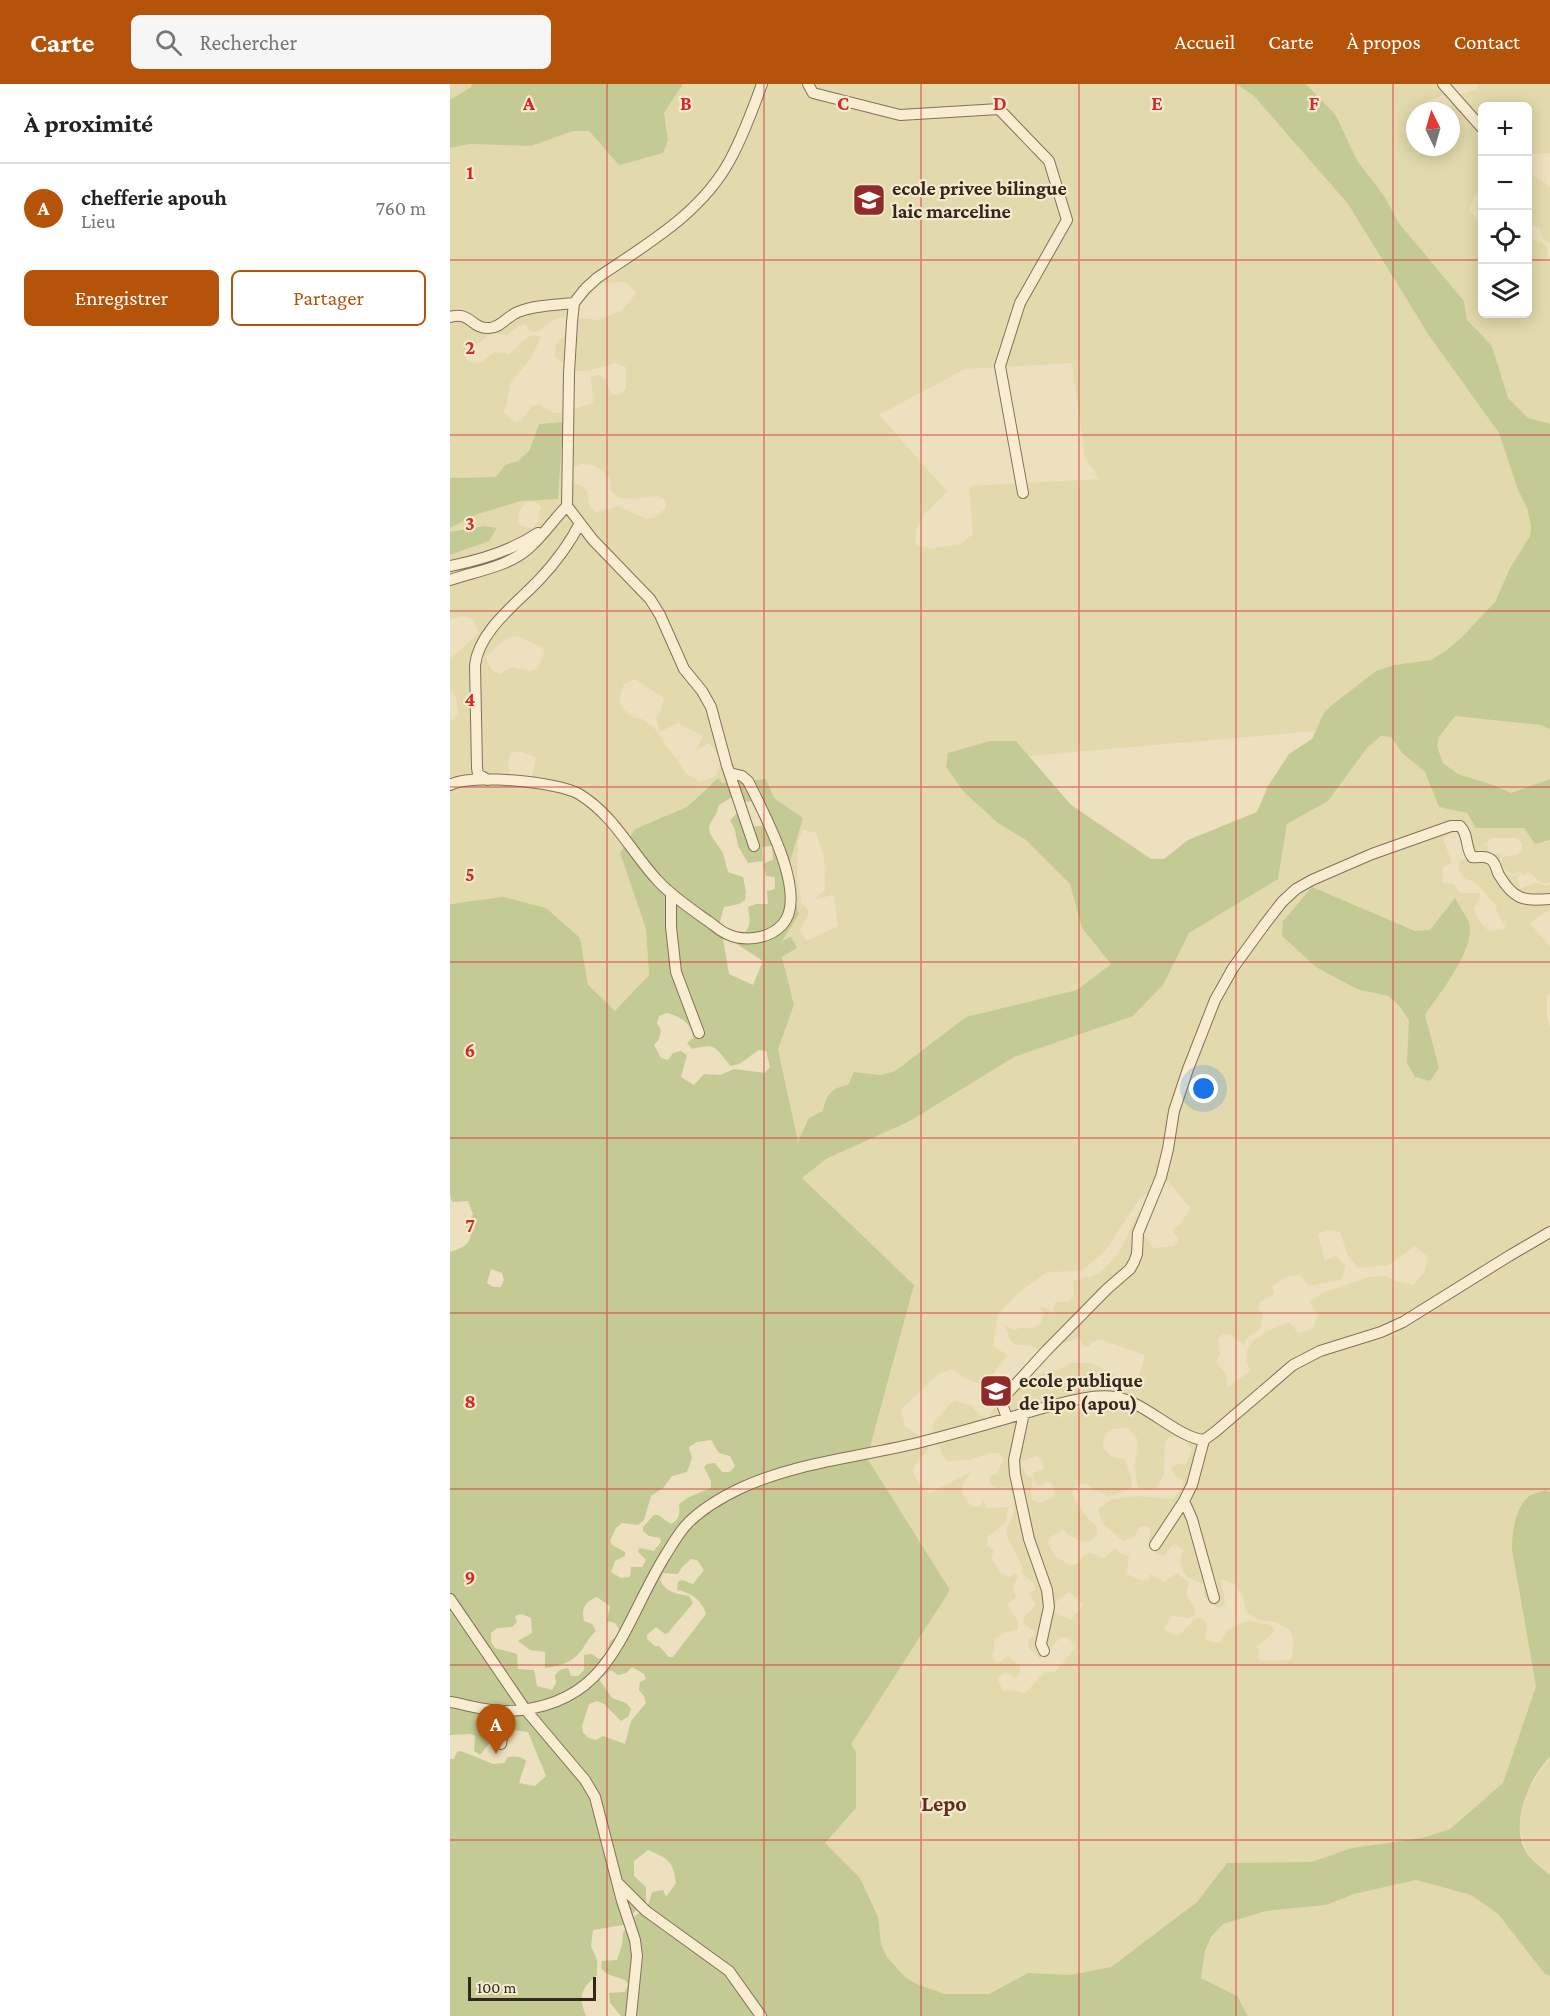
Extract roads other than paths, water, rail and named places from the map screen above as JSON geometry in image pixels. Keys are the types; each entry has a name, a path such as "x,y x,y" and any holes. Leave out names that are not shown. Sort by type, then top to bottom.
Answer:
{"street":[{"path":"754,846 711,707 702,690 684,669 660,615 650,599 593,540 567,506 568,372 574,303 597,278 682,218 699,201 730,160 762,84"},
{"path":"808,84 813,93 900,114 999,109 1049,161 1066,220 1020,303 1000,366 1023,493"},
{"path":"1443,84 1478,123"},
{"path":"450,317 466,316 476,325 489,328 501,324 515,313 536,307 574,303"},
{"path":"450,579 513,558 529,549 567,506"},
{"path":"450,566 506,550 524,542 550,524"},
{"path":"490,780 480,776 477,768 474,665 478,650 502,616 538,581 567,548 580,524"},
{"path":"450,785 471,779 490,780 556,786 577,793 597,806 618,827 657,881 671,893 726,934 743,938 760,938 780,927 788,919 791,888 776,840 748,781 742,776 730,773"},
{"path":"1007,1418 1002,1404 1003,1398 1107,1289 1130,1269 1134,1262 1137,1254 1138,1233 1148,1212 1163,1167 1174,1111 1215,1000 1233,968 1282,902 1296,889 1312,880 1372,854 1451,826 1460,826 1465,831 1468,852 1472,857 1484,856 1491,859 1513,895 1520,899 1550,899"},
{"path":"671,893 671,927 676,972 699,1033"},
{"path":"1155,1545 1184,1501 1195,1478 1204,1440 1293,1365 1320,1351 1381,1332 1403,1322 1550,1233"},
{"path":"450,1702 506,1712 546,1705 575,1693 605,1666 623,1638 649,1583 676,1538 688,1523 717,1501 762,1479 798,1467 924,1442 1023,1413 1086,1398 1117,1397 1133,1403 1192,1437 1204,1440"},
{"path":"1023,1413 1014,1460 1029,1539 1047,1590 1049,1607 1041,1644 1044,1651"},
{"path":"1184,1501 1192,1519 1214,1598"},
{"path":"450,1599 525,1709 595,1797 622,1901 635,1940 637,1956 631,2016"},
{"path":"501,1744 506,1712"},
{"path":"619,1884 646,1911 729,1971 761,2016"}],"place":[{"name":"ecole privee bilingue laic marceline","path":"869,200"},
{"name":"ecole publique de lipo (apou)","path":"996,1391"},
{"name":"chefferie apouh","path":"496,1754"}],"district":[{"name":"Lepo","path":"944,1803"}]}
